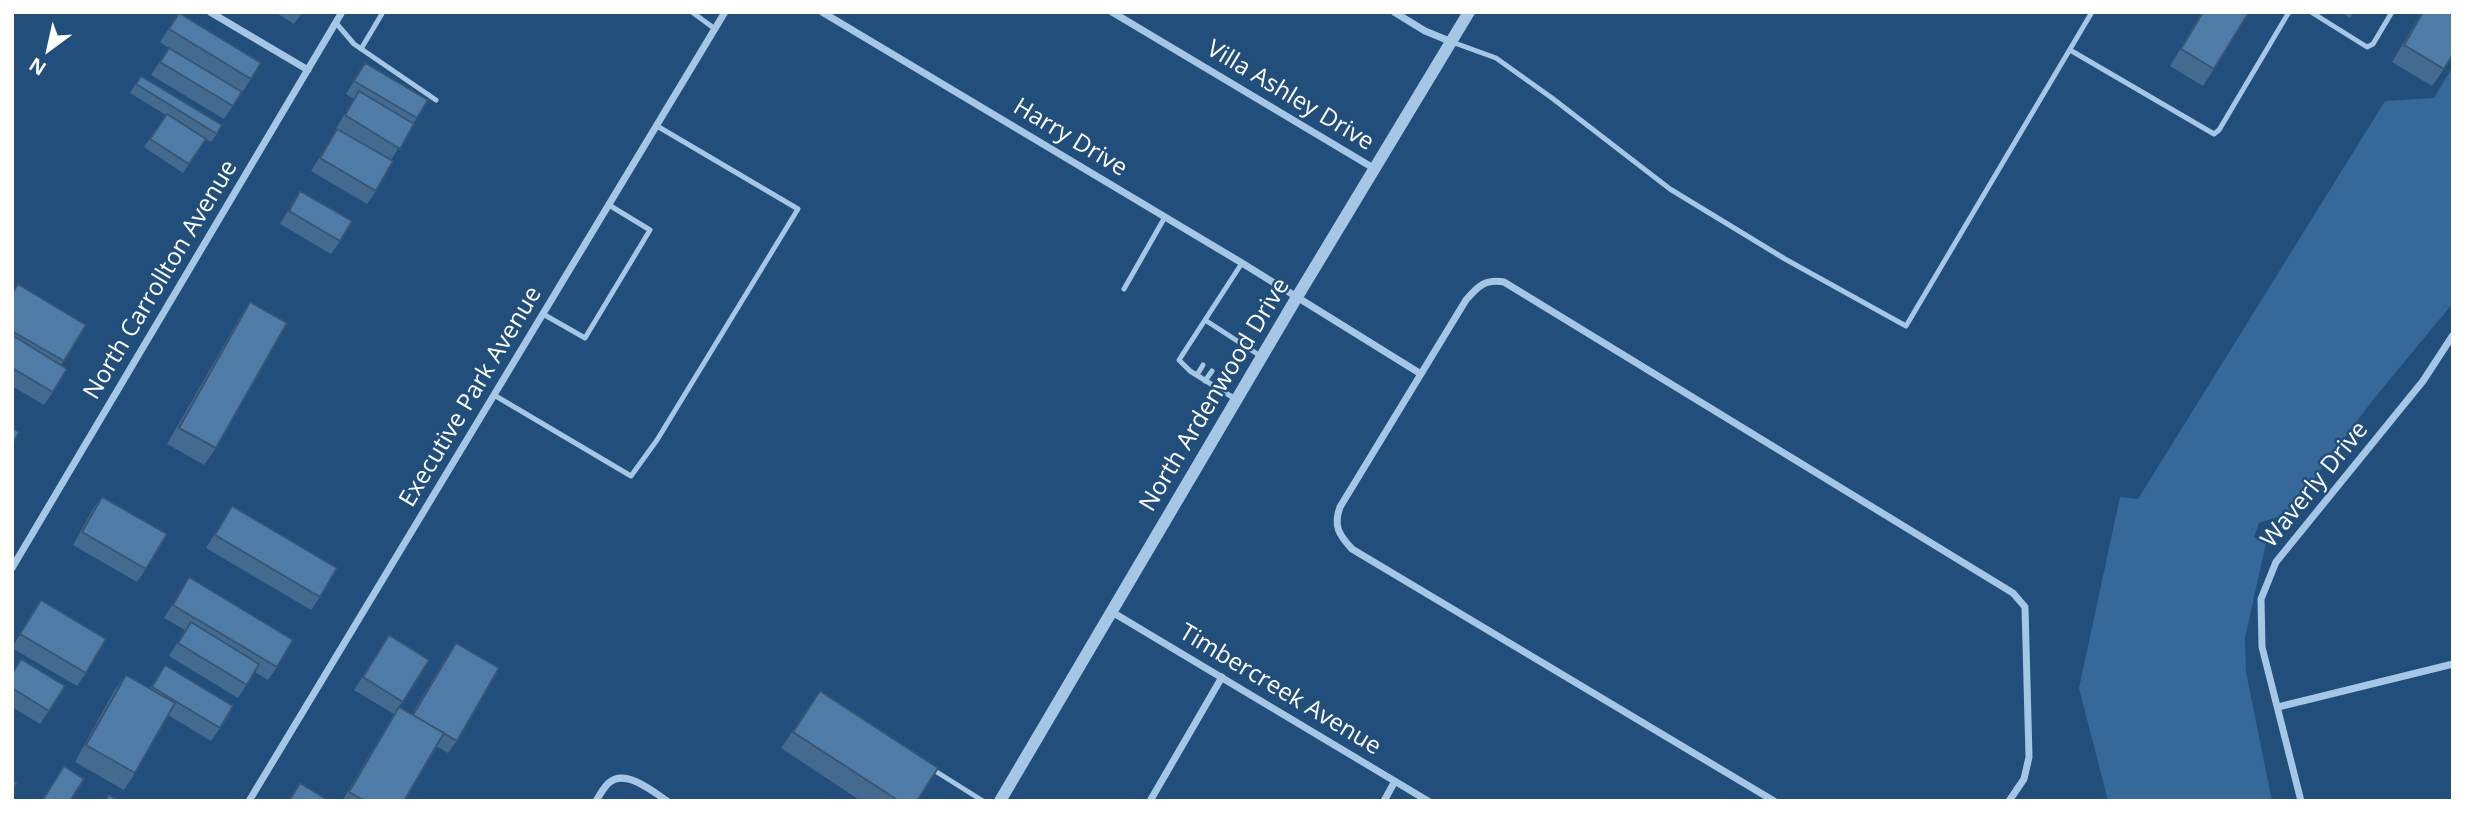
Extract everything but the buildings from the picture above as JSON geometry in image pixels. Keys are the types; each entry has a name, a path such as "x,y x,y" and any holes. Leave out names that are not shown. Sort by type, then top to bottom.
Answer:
{"street":[{"path":"210,12 308,70"},
{"name":"North Carrollton Avenue","path":"12,568 342,12"},
{"name":"Executive Park Avenue","path":"249,801 725,12"},
{"name":"Harry Drive","path":"822,12 1242,263 1421,374"},
{"name":"Villa Ashley Drive","path":"1112,12 1375,169"},
{"path":"1394,12 1425,32 1452,41"},
{"name":"North Ardenwood Drive","path":"1000,801 1297,297 1469,12"},
{"path":"1773,801 1352,548 1336,529 1340,507 1466,300 1481,283 1494,280 1504,282 2013,593 2025,607 2029,757 2024,779 2009,801"},
{"name":"Waverly Drive","path":"2301,801 2262,647 2261,599 2276,562 2423,382 2453,334"},
{"name":"Timbercreek Avenue","path":"1112,612 1428,801"},
{"path":"2278,707 2453,664"},
{"path":"1150,801 1222,677"},
{"path":"596,801 607,784 617,778 625,778 667,801"},
{"path":"1384,801 1395,781"}],"lane":[{"path":"361,49 383,12"},
{"path":"692,12 715,29"},
{"path":"1452,41 1496,58 1670,189 1785,259 1906,326 2092,12"},
{"path":"2070,50 2214,134 2219,130 2289,12"},
{"path":"2311,12 2367,47 2373,44 2392,12"},
{"path":"336,23 361,49 436,100"},
{"path":"494,395 631,476 657,440 797,209 657,126"},
{"path":"543,314 585,338 650,230 609,205"},
{"path":"1124,289 1165,218"},
{"path":"1237,400 1205,381 1180,360 1242,263"},
{"path":"1205,320 1223,335 1262,357"},
{"path":"1197,375 1203,365"},
{"path":"1205,381 1212,371"},
{"path":"921,763 983,801"}],"shaded area":[{"path":"2453,66 2453,303 2372,401 2288,514 2259,523 2254,537 2266,543 2245,638 2246,672 2272,801 2108,801 2079,688 2120,497 2138,499 2385,101 2434,98"}]}
